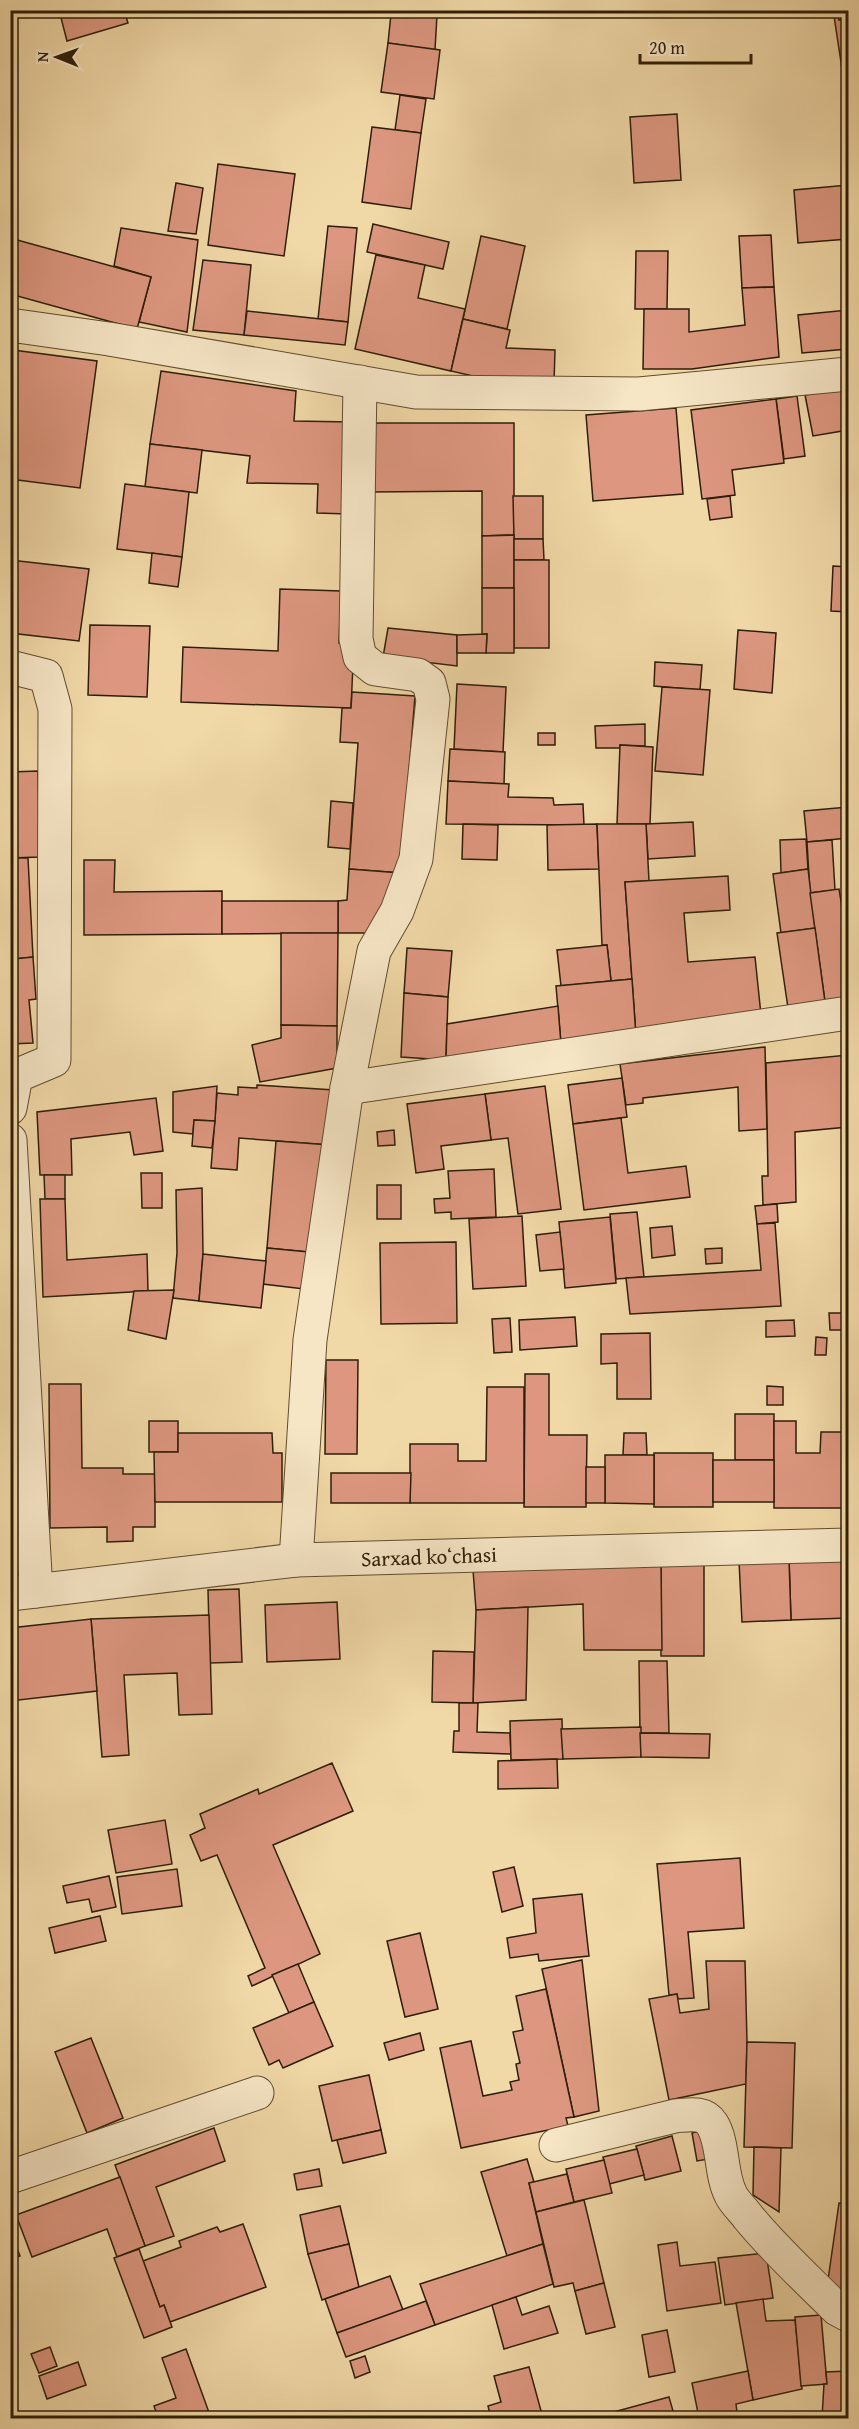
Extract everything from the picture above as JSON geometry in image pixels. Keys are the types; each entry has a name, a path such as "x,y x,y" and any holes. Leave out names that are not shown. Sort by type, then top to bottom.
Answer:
{"street":[{"path":"10,325 109,339 417,392 639,394 849,374"},
{"path":"296,1560 310,1340 347,1088 374,951 397,911 416,859 433,699 429,683 418,675 375,669 360,657 356,639 360,382"},
{"path":"10,668 46,676 55,709 54,1060 13,1076 10,1108"},
{"path":"347,1088 849,1012"},
{"path":"10,1140 23,1593"},
{"name":"Sarxad koʻchasi","path":"23,1593 296,1560 849,1545"},
{"path":"10,2177 257,2093"},
{"path":"556,2145 675,2116 692,2114 704,2116 712,2124 717,2136 721,2164 731,2195 765,2237 837,2309 849,2315"}],"building":[{"path":"59,10 124,10 128,23 67,41"},
{"path":"405,10 435,10 437,15 435,50 388,43 391,14 406,15"},
{"path":"838,15 839,20 848,18 848,81 844,82 834,16"},
{"path":"388,43 440,50 434,99 381,92"},
{"path":"400,95 426,99 421,133 395,130"},
{"path":"677,114 681,180 634,183 630,117"},
{"path":"372,127 421,133 411,209 362,202"},
{"path":"218,164 295,174 284,256 208,245"},
{"path":"176,183 203,188 196,234 168,231"},
{"path":"848,185 848,239 798,243 794,190"},
{"path":"373,224 449,242 443,269 367,252"},
{"path":"328,226 357,228 348,322 318,319"},
{"path":"121,228 198,240 187,332 139,322 151,277 114,266"},
{"path":"771,235 774,287 742,288 739,236"},
{"path":"481,236 525,246 507,329 463,319"},
{"path":"10,238 151,277 137,329 10,294"},
{"path":"636,251 668,251 667,309 635,309"},
{"path":"376,255 425,265 418,298 465,309 451,371 355,349"},
{"path":"203,260 251,265 244,335 193,330"},
{"path":"774,287 779,357 692,369 643,369 644,309 689,309 689,332 745,325 742,288"},
{"path":"848,310 848,349 802,353 798,315"},
{"path":"247,311 348,322 345,345 244,335"},
{"path":"463,319 510,330 506,348 555,350 554,383 499,382 451,371"},
{"path":"13,350 97,361 80,488 10,479 10,372"},
{"path":"161,371 296,391 294,421 352,422 348,514 317,513 318,484 247,483 250,456 150,444"},
{"path":"848,387 848,430 813,436 805,395"},
{"path":"797,396 805,456 784,459 776,399"},
{"path":"776,399 784,463 732,470 735,495 702,499 691,410"},
{"path":"676,408 683,494 593,501 586,415"},
{"path":"370,423 514,423 514,535 482,536 482,491 370,492"},
{"path":"150,444 202,450 197,493 145,487"},
{"path":"125,484 189,492 182,557 117,549"},
{"path":"513,496 543,496 543,539 514,539"},
{"path":"730,496 732,517 710,520 707,499"},
{"path":"514,535 514,588 482,588 482,536"},
{"path":"514,539 543,539 544,560 514,560"},
{"path":"152,553 182,557 178,587 149,583"},
{"path":"10,560 89,569 79,641 10,633"},
{"path":"514,560 549,560 549,648 514,648"},
{"path":"833,566 848,567 848,612 831,611"},
{"path":"482,588 514,588 514,653 486,653 487,634 482,634"},
{"path":"280,589 341,591 339,643 354,643 351,708 181,702 183,647 278,651"},
{"path":"90,625 150,626 147,697 88,695"},
{"path":"388,628 457,635 457,666 383,657"},
{"path":"738,630 776,633 772,693 734,689"},
{"path":"487,634 486,653 457,653 457,635"},
{"path":"655,662 702,665 700,690 654,686"},
{"path":"457,684 506,687 503,752 454,749"},
{"path":"662,687 710,690 703,775 655,771"},
{"path":"352,692 415,696 401,873 349,869 358,743 340,742 342,708 351,708"},
{"path":"645,724 645,746 620,745 620,748 596,748 595,726"},
{"path":"538,733 555,733 555,745 538,745"},
{"path":"620,745 653,747 650,824 617,824"},
{"path":"450,749 505,752 504,784 448,781"},
{"path":"38,771 40,857 10,858 10,772"},
{"path":"448,781 509,784 508,797 553,798 554,805 583,804 584,825 446,824"},
{"path":"331,801 353,803 350,849 328,847"},
{"path":"848,807 848,838 807,842 804,811"},
{"path":"693,822 695,856 648,859 646,824"},
{"path":"463,824 498,825 497,860 462,859"},
{"path":"597,824 599,869 548,870 547,825"},
{"path":"597,824 646,824 649,881 625,882 632,979 611,981 607,945 602,945"},
{"path":"806,839 808,869 781,873 780,840"},
{"path":"832,840 835,890 810,893 807,842"},
{"path":"10,858 28,858 33,957 14,959 10,955"},
{"path":"84,860 115,860 114,892 222,891 222,934 84,935"},
{"path":"349,869 401,873 370,933 338,933 338,901 347,900"},
{"path":"808,869 815,928 781,933 773,874"},
{"path":"728,876 730,910 684,913 688,962 755,957 761,1015 636,1036 625,882"},
{"path":"839,889 848,945 848,999 825,1002 810,893"},
{"path":"222,901 338,901 338,933 222,934"},
{"path":"815,928 825,1002 788,1008 777,933"},
{"path":"281,933 338,933 337,1026 281,1025"},
{"path":"607,945 611,981 561,986 557,950"},
{"path":"407,948 452,951 448,997 404,993"},
{"path":"10,955 14,959 33,957 36,999 29,1000 33,1043 10,1044"},
{"path":"632,979 636,1036 561,1044 556,986"},
{"path":"404,993 448,997 446,1060 401,1057"},
{"path":"558,1006 561,1044 446,1060 447,1024"},
{"path":"281,1025 337,1026 337,1068 260,1082 252,1045 281,1038"},
{"path":"765,1047 767,1129 739,1131 738,1087 643,1098 643,1103 626,1105 620,1064"},
{"path":"848,1055 848,1127 795,1132 796,1202 763,1205 762,1176 768,1176 766,1063"},
{"path":"622,1078 627,1117 573,1124 568,1085"},
{"path":"257,1085 334,1090 330,1145 239,1138 237,1170 211,1168 217,1093 238,1095 238,1087 257,1088"},
{"path":"217,1086 215,1121 194,1120 193,1134 173,1132 173,1092"},
{"path":"545,1086 561,1209 518,1214 508,1138 491,1140 485,1094"},
{"path":"485,1094 491,1140 441,1146 444,1169 416,1173 407,1104"},
{"path":"156,1098 163,1151 134,1155 130,1132 71,1139 72,1175 40,1175 37,1112"},
{"path":"621,1118 628,1173 686,1166 690,1197 584,1210 573,1124"},
{"path":"194,1120 215,1121 212,1148 192,1146"},
{"path":"394,1130 395,1145 378,1146 377,1132"},
{"path":"276,1141 330,1145 317,1253 267,1248"},
{"path":"494,1169 496,1217 451,1219 451,1212 435,1213 434,1199 450,1198 448,1171"},
{"path":"141,1173 162,1173 162,1208 142,1208"},
{"path":"44,1175 65,1175 65,1199 45,1199"},
{"path":"377,1185 401,1185 401,1219 377,1219"},
{"path":"202,1188 203,1254 199,1301 173,1298 177,1253 176,1190"},
{"path":"40,1199 65,1199 67,1260 147,1254 148,1291 43,1297"},
{"path":"777,1204 778,1222 757,1224 755,1206"},
{"path":"637,1212 644,1277 616,1279 610,1214"},
{"path":"522,1216 526,1286 473,1289 469,1219"},
{"path":"610,1217 616,1283 565,1288 559,1222"},
{"path":"775,1223 781,1306 630,1314 626,1278 761,1270 757,1224"},
{"path":"672,1226 675,1255 652,1258 650,1228"},
{"path":"560,1232 564,1269 540,1271 536,1235"},
{"path":"456,1242 457,1323 381,1324 380,1243"},
{"path":"267,1248 309,1252 304,1289 263,1284"},
{"path":"722,1248 722,1263 706,1264 705,1249"},
{"path":"203,1254 266,1261 261,1308 199,1301"},
{"path":"174,1290 166,1339 128,1330 134,1291"},
{"path":"829,1313 848,1313 848,1330 830,1330"},
{"path":"575,1317 577,1346 520,1350 519,1320"},
{"path":"510,1318 512,1352 494,1353 492,1319"},
{"path":"794,1320 795,1336 766,1337 766,1321"},
{"path":"650,1333 651,1399 617,1399 617,1363 601,1364 601,1334"},
{"path":"816,1337 827,1338 826,1355 815,1355"},
{"path":"845,1339 848,1339 848,1393 845,1393"},
{"path":"326,1360 358,1360 357,1454 325,1454"},
{"path":"525,1374 549,1374 549,1435 587,1435 586,1507 524,1507"},
{"path":"49,1384 81,1384 82,1468 123,1468 123,1474 155,1474 155,1527 133,1527 133,1541 107,1542 107,1527 50,1528"},
{"path":"767,1386 783,1387 783,1405 767,1405"},
{"path":"487,1387 524,1387 524,1503 410,1503 410,1444 458,1444 458,1461 486,1461"},
{"path":"735,1414 774,1414 774,1460 735,1460"},
{"path":"149,1421 178,1421 178,1452 149,1452"},
{"path":"774,1421 796,1421 796,1453 820,1453 821,1432 843,1432 843,1453 848,1453 848,1508 774,1508"},
{"path":"178,1433 272,1433 273,1453 282,1453 282,1502 155,1502 154,1452 178,1452"},
{"path":"624,1433 646,1433 647,1455 623,1455"},
{"path":"654,1453 713,1453 713,1507 654,1507"},
{"path":"605,1455 654,1455 654,1504 605,1503"},
{"path":"713,1460 774,1460 774,1502 713,1502"},
{"path":"10,1467 15,1470 19,1553 10,1553"},
{"path":"586,1467 605,1467 605,1503 586,1503"},
{"path":"331,1473 411,1473 410,1503 331,1503"},
{"path":"848,1556 848,1618 791,1620 789,1559"},
{"path":"789,1559 791,1620 742,1622 739,1561"},
{"path":"704,1564 704,1656 661,1656 661,1565"},
{"path":"661,1565 662,1650 584,1650 583,1604 476,1610 473,1570"},
{"path":"239,1589 242,1662 210,1663 208,1590"},
{"path":"337,1602 340,1659 267,1662 265,1605"},
{"path":"528,1607 526,1700 473,1703 476,1610"},
{"path":"209,1615 212,1714 179,1715 177,1673 124,1675 129,1755 102,1757 91,1619"},
{"path":"91,1619 97,1691 10,1701 10,1628"},
{"path":"433,1651 474,1652 473,1703 432,1702"},
{"path":"639,1661 667,1661 669,1733 640,1733"},
{"path":"459,1703 478,1703 477,1732 510,1733 511,1754 453,1752 454,1731 459,1731"},
{"path":"562,1719 563,1759 511,1760 510,1721"},
{"path":"641,1727 641,1757 563,1759 561,1729"},
{"path":"640,1733 710,1734 709,1758 641,1757"},
{"path":"557,1759 558,1788 498,1789 498,1761"},
{"path":"332,1763 353,1811 273,1845 320,1954 252,1986 248,1976 265,1968 217,1855 201,1861 190,1835 205,1828 200,1814 258,1789 259,1794"},
{"path":"165,1820 172,1864 116,1873 108,1830"},
{"path":"740,1858 744,1928 688,1932 694,1998 678,1999 677,1994 669,1995 657,1864"},
{"path":"514,1867 523,1906 502,1912 493,1872"},
{"path":"177,1869 182,1906 122,1914 117,1877"},
{"path":"109,1876 116,1907 92,1912 89,1899 67,1903 63,1886"},
{"path":"582,1894 589,1956 539,1961 538,1954 510,1958 507,1938 536,1933 533,1899"},
{"path":"100,1916 106,1941 55,1953 49,1928"},
{"path":"420,1933 438,2009 405,2017 387,1941"},
{"path":"582,1960 599,2111 574,2117 542,1969"},
{"path":"706,1961 745,1961 746,2084 669,2100 649,1999 677,1994 680,2013 709,2009"},
{"path":"298,1964 314,2002 289,2013 272,1975"},
{"path":"546,1989 574,2117 566,2118 568,2126 461,2148 440,2048 471,2041 483,2096 512,2090 510,2082 519,2080 516,2064 520,2063 513,2032 523,2030 516,1996"},
{"path":"314,2002 333,2046 283,2068 279,2060 269,2065 253,2028"},
{"path":"420,2033 424,2050 389,2060 384,2043"},
{"path":"91,2038 123,2118 87,2133 55,2052"},
{"path":"747,2042 795,2043 792,2148 744,2147"},
{"path":"369,2075 381,2130 332,2141 319,2086"},
{"path":"214,2128 225,2161 156,2187 174,2236 145,2246 115,2165"},
{"path":"381,2130 386,2153 343,2163 337,2140"},
{"path":"703,2130 709,2159 697,2161 692,2133"},
{"path":"672,2136 681,2171 645,2180 636,2146"},
{"path":"754,2147 781,2148 779,2212 753,2195"},
{"path":"637,2149 644,2175 609,2184 603,2157"},
{"path":"527,2159 534,2182 529,2183 543,2244 507,2256 481,2172"},
{"path":"604,2160 612,2193 574,2202 566,2169"},
{"path":"319,2169 322,2186 297,2190 294,2174"},
{"path":"567,2174 574,2202 536,2212 529,2183"},
{"path":"120,2177 145,2246 117,2257 107,2229 32,2257 16,2215"},
{"path":"584,2200 604,2283 575,2291 573,2283 554,2287 536,2212"},
{"path":"839,2203 848,2204 848,2290 827,2287"},
{"path":"340,2206 349,2244 308,2254 300,2215"},
{"path":"243,2224 266,2287 170,2322 164,2305 160,2307 143,2261 181,2247 179,2241 217,2227 220,2232"},
{"path":"10,2229 20,2256 10,2259"},
{"path":"677,2242 680,2266 715,2262 721,2303 667,2311 658,2245"},
{"path":"349,2244 359,2287 322,2300 308,2254"},
{"path":"543,2244 553,2284 435,2325 420,2284"},
{"path":"139,2249 160,2307 164,2305 172,2327 144,2338 114,2258"},
{"path":"766,2253 773,2298 725,2305 718,2258"},
{"path":"390,2276 403,2310 337,2333 325,2299"},
{"path":"604,2283 615,2327 586,2334 575,2291"},
{"path":"516,2297 522,2315 549,2306 558,2333 504,2349 492,2305"},
{"path":"763,2299 766,2321 795,2320 802,2389 753,2400 736,2303"},
{"path":"426,2301 435,2325 346,2357 337,2333"},
{"path":"821,2315 827,2384 801,2386 795,2317"},
{"path":"667,2330 675,2372 649,2377 642,2335"},
{"path":"50,2347 57,2366 39,2373 31,2354"},
{"path":"186,2349 211,2418 158,2418 154,2406 176,2398 162,2358"},
{"path":"365,2356 370,2372 355,2378 350,2361"},
{"path":"78,2362 86,2385 47,2399 39,2376"},
{"path":"529,2367 543,2418 491,2418 488,2406 501,2402 494,2376"},
{"path":"748,2371 753,2400 736,2404 737,2412 722,2415 723,2418 699,2418 692,2383"},
{"path":"848,2371 848,2418 822,2418 824,2384 827,2384 826,2372"},
{"path":"669,2397 675,2418 595,2418 595,2417"}]}
